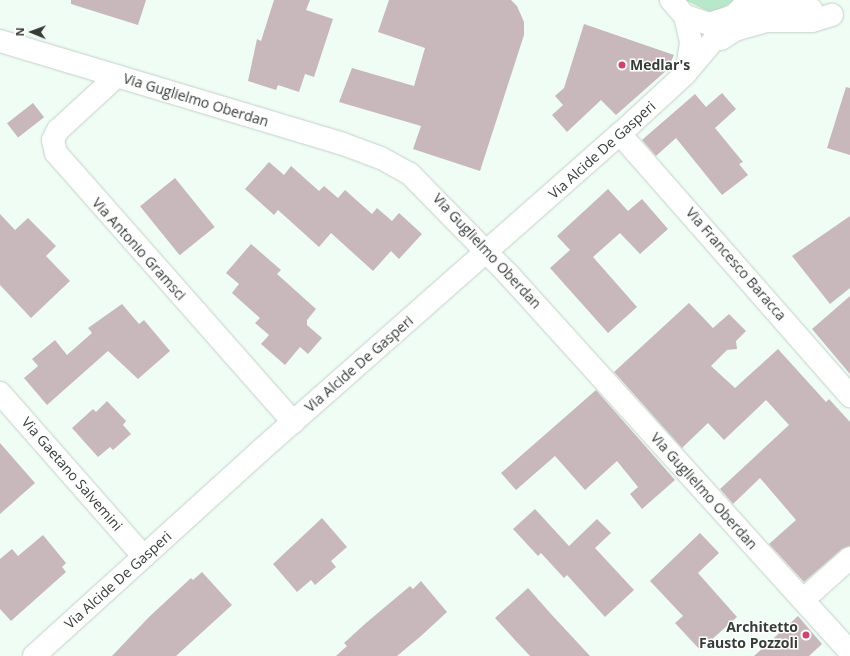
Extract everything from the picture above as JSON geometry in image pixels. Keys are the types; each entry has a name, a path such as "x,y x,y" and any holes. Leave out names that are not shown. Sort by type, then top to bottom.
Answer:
{"street":[{"path":"797,0 841,18"},
{"path":"673,5 709,24 743,7 776,4 841,18"},
{"path":"673,5 691,43 685,74"},
{"name":"Via Alcide De Gasperi","path":"34,656 293,422 620,134 685,74 743,7"},
{"path":"711,44 747,25 766,21 812,21 841,18"},
{"name":"Via Guglielmo Oberdan","path":"0,41 381,158 425,185 850,652"},
{"name":"Via Antonio Gramsci","path":"117,76 58,130 53,140 56,153 293,422"},
{"name":"Via Francesco Baracca","path":"620,134 747,276 850,396"},
{"name":"Via Gaetano Salvemini","path":"0,393 144,557"},
{"path":"803,600 850,558"}],"green space":[{"path":"685,0 735,0 719,10 709,12"}],"building":[{"path":"71,0 146,0 138,25 71,4"},
{"path":"274,0 310,0 306,10 333,19 314,77 305,74 299,92 278,85 276,90 248,81 257,39 261,41"},
{"path":"389,0 511,0 517,6 524,22 524,35 480,171 413,149 421,126 339,102 352,68 414,86 425,48 378,32"},
{"path":"584,24 674,55 667,70 616,115 601,100 567,132 552,115 563,105 555,96 564,88"},
{"path":"846,87 850,88 850,155 827,148"},
{"path":"722,93 736,109 715,128 743,162 739,164 748,175 722,195 676,138 656,156 642,140 695,94 706,107"},
{"path":"33,103 44,117 18,138 7,123"},
{"path":"269,162 284,175 291,166 319,191 324,186 338,198 345,190 372,214 377,208 392,221 399,213 422,234 399,259 391,251 373,271 331,233 319,247 278,210 274,215 245,189"},
{"path":"175,178 215,227 180,255 140,206"},
{"path":"608,189 628,211 642,199 668,229 640,254 620,233 593,257 637,307 608,333 550,268 570,250 557,236"},
{"path":"0,214 15,230 28,218 56,246 46,256 70,281 31,318 0,285"},
{"path":"850,216 850,288 830,304 792,256"},
{"path":"251,244 281,270 277,274 316,309 307,320 307,325 322,338 308,354 300,347 285,365 261,344 269,335 255,323 260,318 232,293 239,284 226,273"},
{"path":"850,296 850,374 812,329"},
{"path":"689,303 713,328 729,314 746,331 736,341 737,349 727,350 711,366 735,388 778,349 826,402 829,399 850,422 850,546 842,549 804,582 769,544 796,520 760,478 733,504 720,489 789,425 766,400 724,440 708,423 682,448 614,372"},
{"path":"122,304 139,324 144,320 170,351 138,379 108,351 47,405 24,378 38,366 32,359 55,340 67,355 92,333 88,328"},
{"path":"596,390 675,480 642,509 630,494 638,487 617,461 585,490 555,456 516,490 501,473"},
{"path":"107,401 126,421 123,425 131,434 113,450 110,447 98,457 72,428 93,409 96,412"},
{"path":"0,443 35,483 0,514"},
{"path":"535,509 569,546 597,519 611,533 595,548 634,590 605,617 567,575 564,578 541,553 538,556 513,529"},
{"path":"322,518 347,547 331,561 336,567 315,585 311,580 297,592 273,564"},
{"path":"700,533 719,553 698,573 737,617 700,650 675,623 683,616 650,581"},
{"path":"43,535 66,563 62,567 66,572 11,621 0,609 0,559 12,549 18,556"},
{"path":"202,572 232,605 176,656 112,656 149,617 191,578 193,580"},
{"path":"421,581 447,612 421,636 397,656 336,656 347,646 344,643 366,623 410,586 413,589"},
{"path":"528,588 590,656 530,656 514,639 495,618"},
{"path":"798,616 822,644 809,656 754,656"}],"place":[{"name":"Medlar's","path":"622,65"},
{"name":"Architetto Fausto Pozzoli","path":"806,635"}]}
